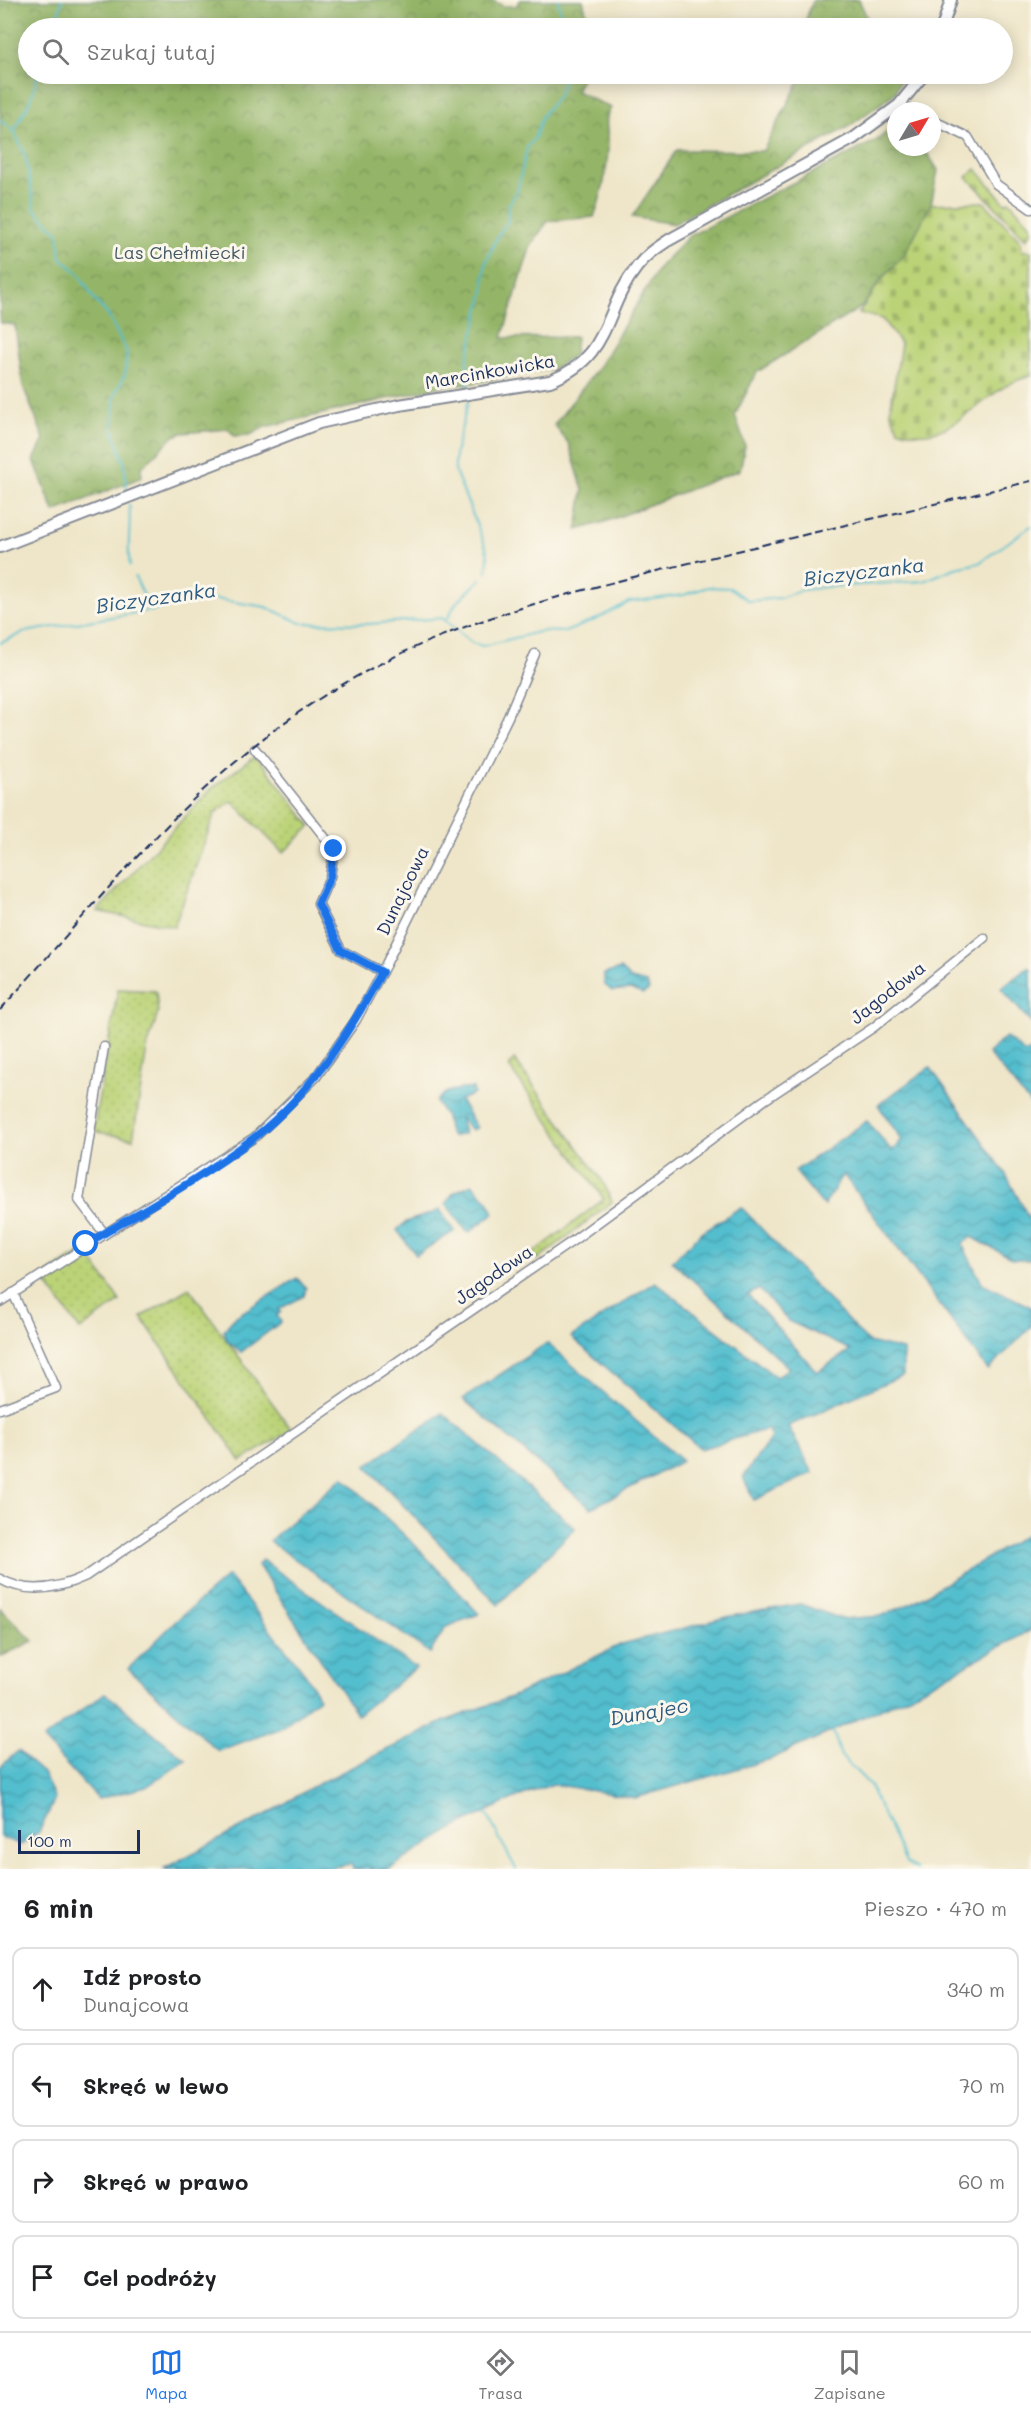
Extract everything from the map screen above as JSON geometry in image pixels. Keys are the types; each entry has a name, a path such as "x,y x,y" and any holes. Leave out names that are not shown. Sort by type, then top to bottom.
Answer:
{"street":[{"path":"945,18 951,0"},
{"name":"Marcinkowicka","path":"901,102 916,84"},
{"name":"Marcinkowicka","path":"0,547 318,423 399,405 550,381 569,374 584,363 596,349 636,269 648,254 669,240 854,138 887,114"},
{"path":"941,124 968,137 996,184 1031,209"},
{"name":"Dunajcowa","path":"0,1302 255,1137 316,1077 356,1020 382,972 508,717 535,654"},
{"path":"255,749 334,849 330,877 318,904 341,950 382,972"},
{"name":"Jagodowa","path":"0,1578 24,1587 44,1589 65,1585 86,1576 564,1246 763,1101 874,1027 984,938"},
{"path":"104,1047 79,1190 79,1200 104,1233"},
{"path":"0,1409 56,1388 13,1293"}],"green space":[{"name":"Las Chełmiecki","path":"0,0 490,0 504,6 516,6 520,0 583,0 588,18 18,18 18,84 579,84 576,91 611,108 607,121 606,172 597,209 594,217 548,221 531,245 502,338 576,337 574,355 555,368 474,383 447,385 265,427 250,435 235,436 228,429 182,433 174,436 141,468 142,477 54,512 34,460 44,439 23,386 15,325 0,323"},
{"path":"813,0 859,0 867,18 806,18"},
{"path":"798,84 899,84 895,93 848,127 674,224 632,217 677,150 763,151"},
{"path":"887,132 887,156 929,156 938,170 931,204 905,254 881,280 863,306 757,372 735,415 745,446 740,470 605,522 577,530 583,490 569,444 554,425 598,368 660,266 689,236 877,140"},
{"path":"976,169 1005,203 1009,201 1031,225 1031,233 1026,239 967,177"},
{"path":"984,202 1021,241 1022,251 1031,251 1031,376 1013,382 952,425 936,431 918,433 898,429 890,411 901,344 882,319 859,313 881,280 905,254 931,204"},
{"path":"256,755 311,826 283,853 232,801 215,813 174,927 97,911 211,789"},
{"path":"118,989 156,991 158,1013 147,1048 133,1139 93,1131"},
{"path":"514,1059 604,1183 612,1202 537,1260 532,1254 604,1199 509,1067"},
{"path":"78,1254 90,1257 120,1301 80,1330 45,1281 16,1298 19,1292"},
{"path":"189,1288 292,1430 241,1461 141,1317"},
{"path":"0,1608 33,1641 0,1657"}],"water":[{"path":"1029,967 1031,969 1031,1023 1001,988"},
{"path":"620,969 631,979 647,983 649,990 643,994 630,989 612,991 604,984 604,974"},
{"path":"1006,1037 1025,1053 1031,1050 1031,1105 988,1053"},
{"path":"930,1067 1005,1173 1031,1222 1031,1260 1013,1259 972,1237 962,1244 982,1283 1031,1307 1031,1327 988,1370 843,1174 824,1206 795,1171 867,1121 892,1151 902,1140 878,1105"},
{"path":"473,1088 474,1094 460,1100 477,1128 471,1130 460,1117 464,1134 452,1137 446,1117 436,1102 448,1092"},
{"path":"472,1184 488,1201 494,1213 468,1233 446,1204 453,1193"},
{"path":"741,1207 868,1342 903,1350 903,1375 788,1426 813,1473 754,1500 743,1477 771,1438 768,1429 701,1449 571,1337 655,1282 776,1377 789,1368 672,1261 702,1232","holes":["759,1289 788,1321 851,1350 817,1372 748,1295"]},
{"path":"440,1210 455,1231 416,1255 397,1230 406,1222"},
{"path":"297,1278 306,1288 304,1296 279,1309 281,1312 277,1315 281,1322 241,1352 227,1340 224,1330 235,1317"},
{"path":"547,1343 682,1461 591,1508 463,1399"},
{"path":"443,1413 575,1528 498,1605 366,1466"},
{"path":"343,1477 418,1548 479,1614 446,1627 430,1653 269,1541"},
{"name":"Dunajec","path":"1031,1532 1031,1630 913,1694 771,1759 635,1798 553,1784 512,1799 454,1828 389,1869 353,1869 351,1864 322,1869 163,1869 271,1812 312,1787 445,1721 516,1695 622,1644 731,1616 800,1604 842,1619 881,1616 914,1602"},
{"path":"262,1560 416,1668 357,1715 258,1565"},
{"path":"228,1576 306,1675 319,1698 279,1729 218,1751 128,1669 177,1620"},
{"path":"105,1693 186,1760 146,1787 98,1799 43,1739"},
{"path":"18,1751 43,1773 55,1799 39,1832 21,1845 0,1837 0,1767"}],"waterway":[{"path":"57,18 62,0"},
{"path":"558,0 562,18"},
{"path":"14,131 31,99 35,84"},
{"path":"468,387 467,361 484,291 485,265 497,237 508,221 508,206 517,192 527,148 535,137 542,116 559,94 562,84"},
{"path":"0,120 14,131 25,155 35,210 58,232 61,258 79,274 94,299 108,315 127,352 125,374 114,397 113,429 124,462 127,489"},
{"path":"468,402 455,454 455,471 486,548 487,572"},
{"path":"129,504 130,566"},
{"name":"Biczyczanka","path":"0,643 25,632 215,599 266,607 301,623 369,624 442,618 472,643 483,646 542,631 565,632 597,619 629,602 684,595 707,587 730,588 749,601 780,598 802,590 826,587 924,581 955,568 979,563 1031,526"},
{"path":"135,577 152,612"},
{"path":"447,619 456,603 481,579"},
{"path":"832,1728 841,1756 869,1784 906,1863 916,1869"},
{"path":"485,1811 516,1869"}],"railway":[{"path":"0,1010 138,855 212,782 292,717 385,661 479,622 577,592 1031,481"}],"route":[{"path":"86,1244 255,1137 316,1077 356,1020 382,972 341,950 324,920 318,904 330,877 334,849"}]}
